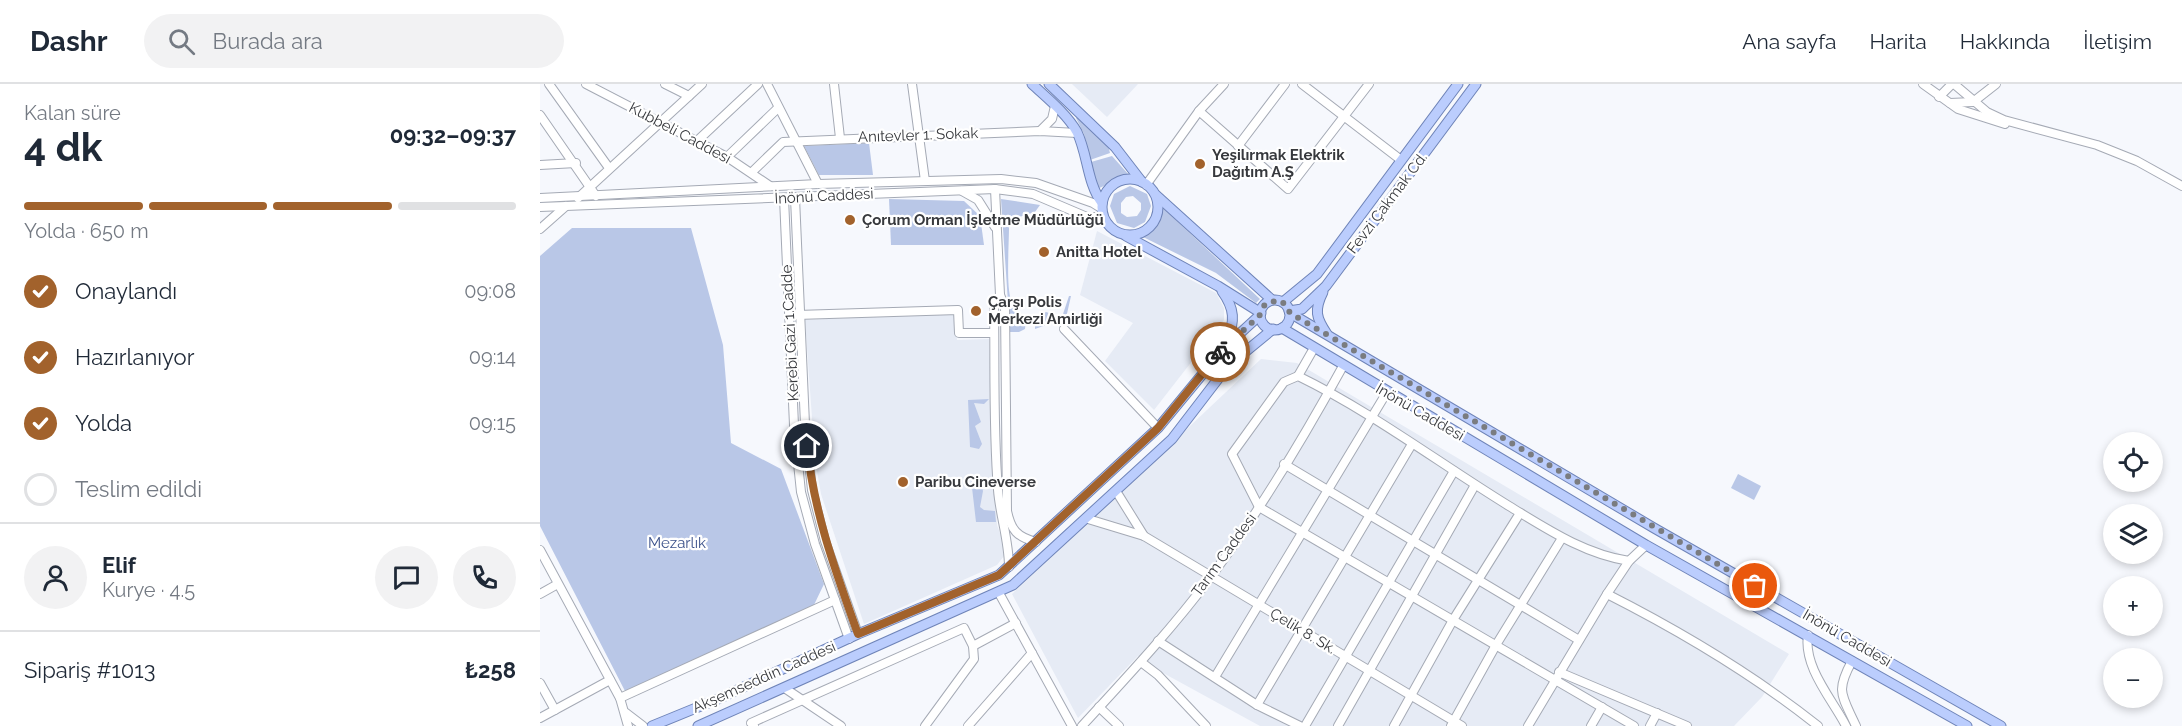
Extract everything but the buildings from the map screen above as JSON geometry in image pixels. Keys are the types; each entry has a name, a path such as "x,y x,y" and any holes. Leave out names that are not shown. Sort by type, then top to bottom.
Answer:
{"main road":[{"path":"1032,84 1055,106 1077,133 1095,194 1108,226 1218,286 1261,314 1266,326 1277,328 1288,322 1289,312 1283,302 1272,300 1154,193 1115,147 1050,84"},
{"name":"Fevzi Çakmak Cd.","path":"1283,302 1317,274 1456,84"},
{"name":"Fevzi Çakmak Cd.","path":"1289,312 1302,309 1326,286 1476,84"},
{"path":"1102,210 1104,195 1117,182 1125,179 1144,183"},
{"path":"1124,235 1142,233 1155,220 1158,202 1154,193"},
{"path":"1218,286 1231,304 1234,324 1224,348"},
{"path":"1326,286 1316,306 1317,318 1328,336"},
{"path":"1261,314 1265,304 1272,300"},
{"name":"İnönü Caddesi","path":"1289,312 1816,621 2001,726"},
{"name":"Akşemseddin Caddesi","path":"652,726 718,699 858,634 999,575 1158,428 1224,348 1261,314"},
{"name":"İnönü Caddesi","path":"1277,328 1646,544 1967,726"},
{"name":"Akşemseddin Caddesi","path":"698,726 1013,585 1088,519 1172,439 1228,366 1277,328"},
{"path":"1808,635 1816,621"}],"street":[{"path":"549,84 609,168"},
{"name":"Kubbeli Caddesi","path":"586,84 727,157 770,186"},
{"path":"665,84 689,96"},
{"path":"540,229 662,123 702,84"},
{"path":"696,142 758,84"},
{"path":"767,84 818,184"},
{"path":"834,84 840,138"},
{"path":"912,84 926,181"},
{"path":"1144,183 1199,111 1224,84"},
{"path":"1238,146 1285,84"},
{"path":"1302,84 1401,160"},
{"path":"1199,111 1288,189 1369,84"},
{"path":"1923,84 1958,109 2000,123 2039,127"},
{"path":"1939,97 1953,84 1973,102 2004,120 2039,127 2097,145 2137,161 2182,186"},
{"path":"1948,103 1973,102 1996,84"},
{"path":"1040,131 1052,119 1055,106"},
{"path":"727,157 778,108"},
{"path":"540,115 576,163 596,196"},
{"name":"Anıtevler 1. Sokak","path":"795,141 1040,131 1077,133"},
{"path":"752,172 783,142 795,141"},
{"path":"540,165 576,163"},
{"name":"İnönü Caddesi","path":"540,198 770,186 1001,178 1036,183 1093,202 1102,210 1087,217 1033,194 995,189 540,207"},
{"path":"995,189 1000,296 1005,307 1007,511 1011,527 1020,538 1036,542"},
{"path":"960,190 978,200 997,231"},
{"name":"Kerebi Gazi 1.Cadde","path":"783,198 794,424 801,492 815,544 849,639"},
{"name":"Kerebi Gazi 1.Cadde","path":"795,198 805,424 812,490 825,541 858,634"},
{"path":"1000,296 994,305 998,489 1001,522 1009,545 1009,567"},
{"path":"789,315 958,310 959,333 994,333"},
{"path":"1064,329 1158,428"},
{"path":"1314,348 1298,376 1284,382 1232,454 1259,507 1496,645 1557,676 1657,712 1687,726"},
{"name":"Tarım Caddesi","path":"1082,726 1142,662 1211,576 1259,507 1342,366"},
{"path":"1298,376 1329,391 1562,538 1602,556 1629,561"},
{"path":"1215,677 1387,392"},
{"path":"1257,705 1300,629 1346,557 1412,444"},
{"path":"1284,464 1369,517 1479,579 1579,640"},
{"path":"1305,726 1454,471"},
{"path":"1338,726 1475,485"},
{"path":"1116,491 1144,536"},
{"path":"1394,726 1454,620 1520,513"},
{"path":"1088,519 1144,536"},
{"name":"Çelik 8. Sk.","path":"1144,536 1410,695 1452,724 1462,726"},
{"path":"1452,724 1496,645 1562,538"},
{"path":"1527,726 1607,594 1629,561 1646,544"},
{"path":"540,550 556,585 620,698 628,726"},
{"path":"540,594 556,585"},
{"path":"999,593 1072,726"},
{"path":"1607,594 1642,612 1785,700 1818,726"},
{"path":"620,698 835,600"},
{"path":"973,646 1016,623"},
{"path":"754,726 751,723 964,628 973,646 974,659 925,726"},
{"path":"1808,635 1806,646 1809,659 1846,726"},
{"path":"1158,641 1257,705 1300,726"},
{"path":"968,726 1032,652"},
{"path":"1852,661 1842,678 1841,690 1856,726"},
{"path":"1142,662 1158,675 1206,726"},
{"path":"1557,676 1634,726"},
{"path":"540,718 610,680"},
{"path":"540,682 555,710"},
{"path":"786,688 842,726"},
{"path":"1099,707 1119,726"},
{"path":"1591,726 1602,707"},
{"path":"1650,726 1657,712"},
{"path":"626,713 643,726"}],"shaded area":[{"path":"1072,84 1138,84 1107,117"},
{"path":"1097,231 1216,293 1224,308 1224,320 1154,410 1105,361 1133,323 1080,295"},
{"path":"955,313 957,340 989,339 997,525 1006,549 1004,556 997,565 864,624 821,494 815,460 805,320"},
{"path":"1261,359 1297,363 1789,654 1762,697 1734,726 1260,726 1154,668 1138,656 1078,718 1012,594"}],"green space":[{"path":"1078,117 1108,145 1110,153 1090,160 1084,134 1076,118"},
{"path":"869,143 873,175 819,175 804,146"},
{"path":"1112,156 1129,175 1097,189 1091,162"},
{"path":"1130,186 1147,194 1151,206 1145,222 1134,228 1117,223 1110,206 1114,194","holes":["1133,196 1141,203 1141,210 1137,216 1127,217 1121,213 1121,203 1126,197"]},
{"path":"889,199 964,201 980,216 984,245 891,245"},
{"path":"1001,199 1040,205 1035,212 1013,219 1009,227 1009,293 1025,324 1025,329 1019,332 1010,332"},
{"path":"1163,208 1260,299 1256,303 1216,273 1141,236 1159,219"},
{"name":"Mezarlık","path":"572,228 691,228 723,345 731,443 781,469 824,584 813,607 625,691 540,526 540,256"},
{"path":"1069,296 1071,296 1066,318 1035,329 1035,319 1046,312 1062,317"},
{"path":"989,399 984,404 974,403 981,422 975,426 982,444 979,449 970,447 968,400"},
{"path":"1738,474 1761,486 1754,500 1731,488"},
{"path":"971,479 980,481 983,491 980,507 984,510 995,511 996,522 976,522"}],"way so far":[{"path":"1220,352 1260,315 1265,304 1272,300 1279,300 1286,305 1290,313 1755,586"}],"place":[{"name":"Yeşilırmak Elektrik Dağıtım A.Ş","path":"1200,164"},
{"name":"Çorum Orman İşletme Müdürlüğü","path":"850,220"},
{"name":"Anitta Hotel","path":"1044,252"},
{"name":"Çarşı Polis Merkezi Amirliği","path":"976,311"},
{"name":"Paribu Cineverse","path":"903,482"}],"route":[{"path":"807,446 812,490 825,541 858,634 999,575 1158,428 1220,352"}]}
